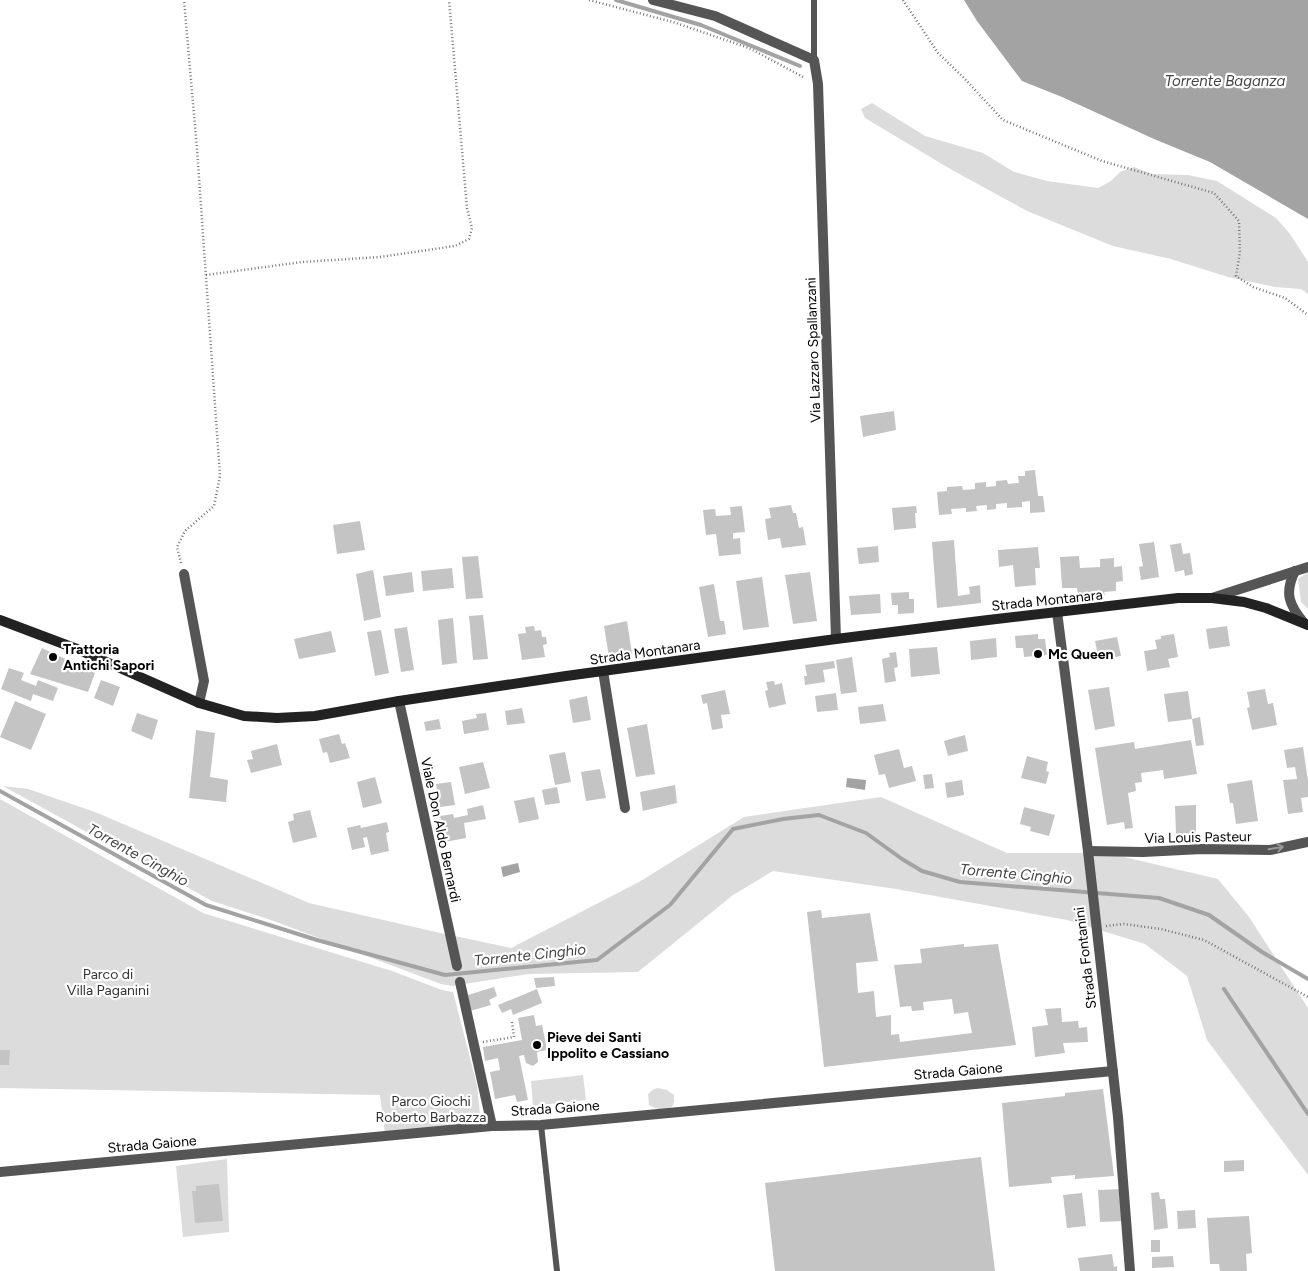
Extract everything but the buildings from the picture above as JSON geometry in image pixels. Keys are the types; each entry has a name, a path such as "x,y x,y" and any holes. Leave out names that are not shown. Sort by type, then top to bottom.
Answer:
{"main road":[{"name":"Strada Montanara","path":"0,620 77,649 199,703 244,716 277,718 315,716 398,701 836,639 1178,598 1212,598 1244,602 1266,608 1306,624"}],"street":[{"path":"653,0 715,16 814,60"},
{"name":"Via Lazzaro Spallanzani","path":"814,60 818,84 836,639"},
{"path":"1212,598 1308,567"},
{"path":"1295,571 1290,581 1289,594 1292,609 1306,624"},
{"path":"184,574 204,681 199,703"},
{"name":"Strada Fontanini","path":"1057,612 1090,876 1099,930 1118,1117 1130,1271"},
{"path":"603,672 626,808"},
{"name":"Viale Don Aldo Bernardi","path":"398,701 457,966"},
{"name":"Via Louis Pasteur","path":"1088,851 1270,850 1308,842"},
{"path":"460,982 492,1126"},
{"name":"Strada Gaione","path":"0,1172 492,1126 541,1125 1113,1070"}],"lane":[{"name":"Via Lazzaro Spallanzani","path":"814,0 814,60"},
{"path":"541,1125 557,1271"}],"path":[{"path":"184,0 220,476 214,506 185,531 178,546 184,574"},
{"path":"206,275 302,262 380,257 455,246 469,239 472,228 467,208 449,0"},
{"path":"589,0 673,22 749,48 818,84"},
{"path":"903,0 938,53 1003,120 1102,161 1214,193 1239,221 1240,252 1236,276 1253,287 1285,298 1308,315"},
{"path":"1099,930 1124,924 1161,929 1204,940 1308,997"},
{"path":"473,1043 514,1037 512,1022"}],"green space":[{"path":"872,103 925,136 983,153 1014,172 1047,181 1098,188 1111,181 1120,172 1134,167 1152,174 1188,175 1217,181 1276,218 1290,234 1308,262 1308,294 1301,289 1275,287 1228,277 1171,259 1113,246 1027,211 952,170 865,118 861,109"},
{"path":"1308,572 1308,609 1301,602 1298,579"},
{"path":"3,786 28,789 95,812 309,903 511,948 639,882 744,817 881,797 1007,853 1107,853 1218,879 1249,917 1308,1008 1308,1175 1207,1040 1187,976 1145,944 1067,920 896,889 773,871 733,895 638,972 528,974 452,986 441,984 271,920 212,901"},
{"name":"Parco di Villa Paganini","path":"0,799 203,913 392,971 442,990 453,992 477,1085 481,1124 385,1134 380,1095 0,1088"},
{"path":"583,1075 586,1100 533,1106 531,1081"},
{"path":"658,1088 667,1090 674,1095 672,1107 660,1109 649,1105 648,1094"},
{"path":"227,1159 229,1232 183,1237 176,1166"}],"water":[{"name":"Torrente Baganza","path":"964,0 1308,0 1308,219 1210,162 1022,81 977,21"},
{"path":"847,778 866,780 865,790 846,787"},
{"path":"518,863 520,872 503,877 501,867"}],"waterway":[{"path":"616,0 701,25 800,66"},
{"name":"Torrente Cinghio","path":"0,791 206,905 317,940 445,975 597,960 670,905 733,829 783,819 819,815 866,833 922,871 960,882 1159,898 1209,915 1262,952 1308,979"},
{"name":"Torrente Cinghio","path":"1224,989 1308,1114"}],"place":[{"name":"Mc Queen","path":"1038,654"},
{"name":"Trattoria Antichi Sapori","path":"53,657"},
{"name":"Pieve dei Santi Ippolito e Cassiano","path":"537,1045"}],"park label":[{"name":"Parco Giochi Roberto Barbazza","path":"431,1110"}]}
